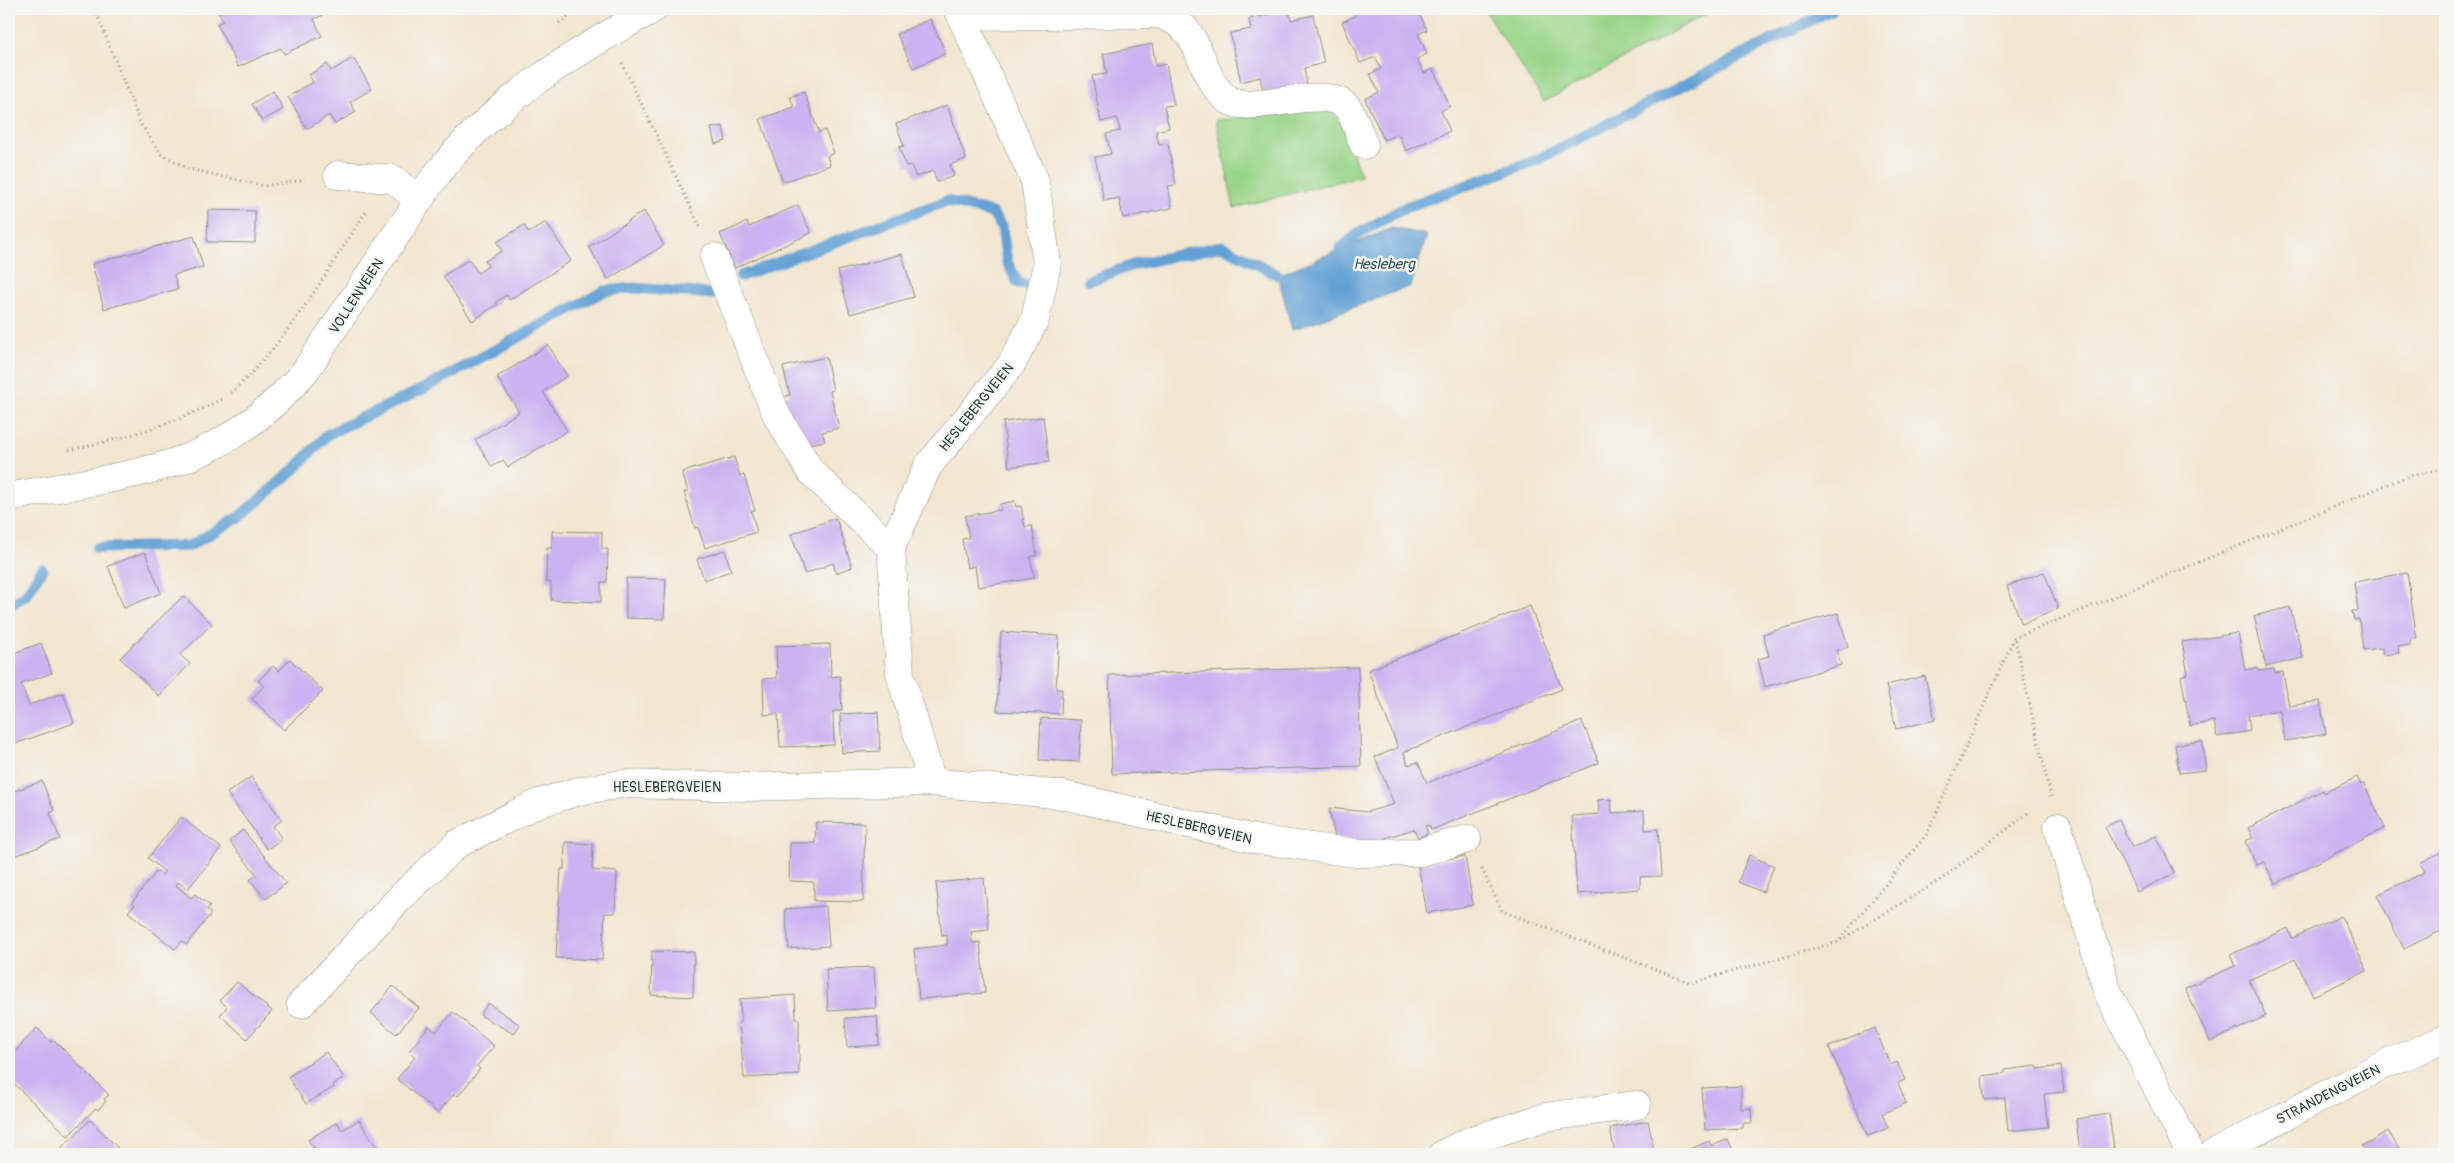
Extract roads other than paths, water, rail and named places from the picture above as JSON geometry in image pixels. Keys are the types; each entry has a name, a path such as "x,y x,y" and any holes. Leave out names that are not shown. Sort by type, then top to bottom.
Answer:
{"street":[{"name":"VOLLENVEIEN","path":"9,497 140,471 173,462 205,450 256,420 291,388 306,370 448,160 487,121 560,63 653,9"},
{"path":"959,12 1158,14 1182,26 1216,86 1229,100 1249,104 1294,99 1334,100 1348,108 1364,145"},
{"name":"HESLEBERGVEIEN","path":"932,782 900,674 891,548 928,466 1011,365 1035,320 1047,264 1035,181 959,12"},
{"path":"338,175 393,178 420,200"},
{"path":"714,257 777,416 811,472 891,548"},
{"name":"HESLEBERGVEIEN","path":"302,1004 399,899 457,844 536,804 579,791 622,784 746,787 932,782 1063,795 1259,840 1356,853 1422,852 1467,839"},
{"path":"2058,826 2108,993 2191,1154"},
{"name":"STRANDENGVEIEN","path":"2214,1154 2379,1067 2445,1039"},
{"path":"1443,1154 1469,1141 1545,1117 1637,1105"}],"water":[{"name":"Hesleberg","path":"1392,228 1427,235 1411,286 1292,330 1278,275"}],"waterway":[{"path":"1340,249 1358,234 1406,207 1537,160 1833,9"},
{"path":"741,276 947,201 992,213 1002,228 1007,262 1018,283 1027,285"},
{"path":"1088,281 1136,264 1222,246 1278,275"},
{"path":"97,548 189,546 238,518 295,469 328,434 425,388 604,291 633,288 713,294"},
{"path":"9,606 26,595 42,569"}]}
